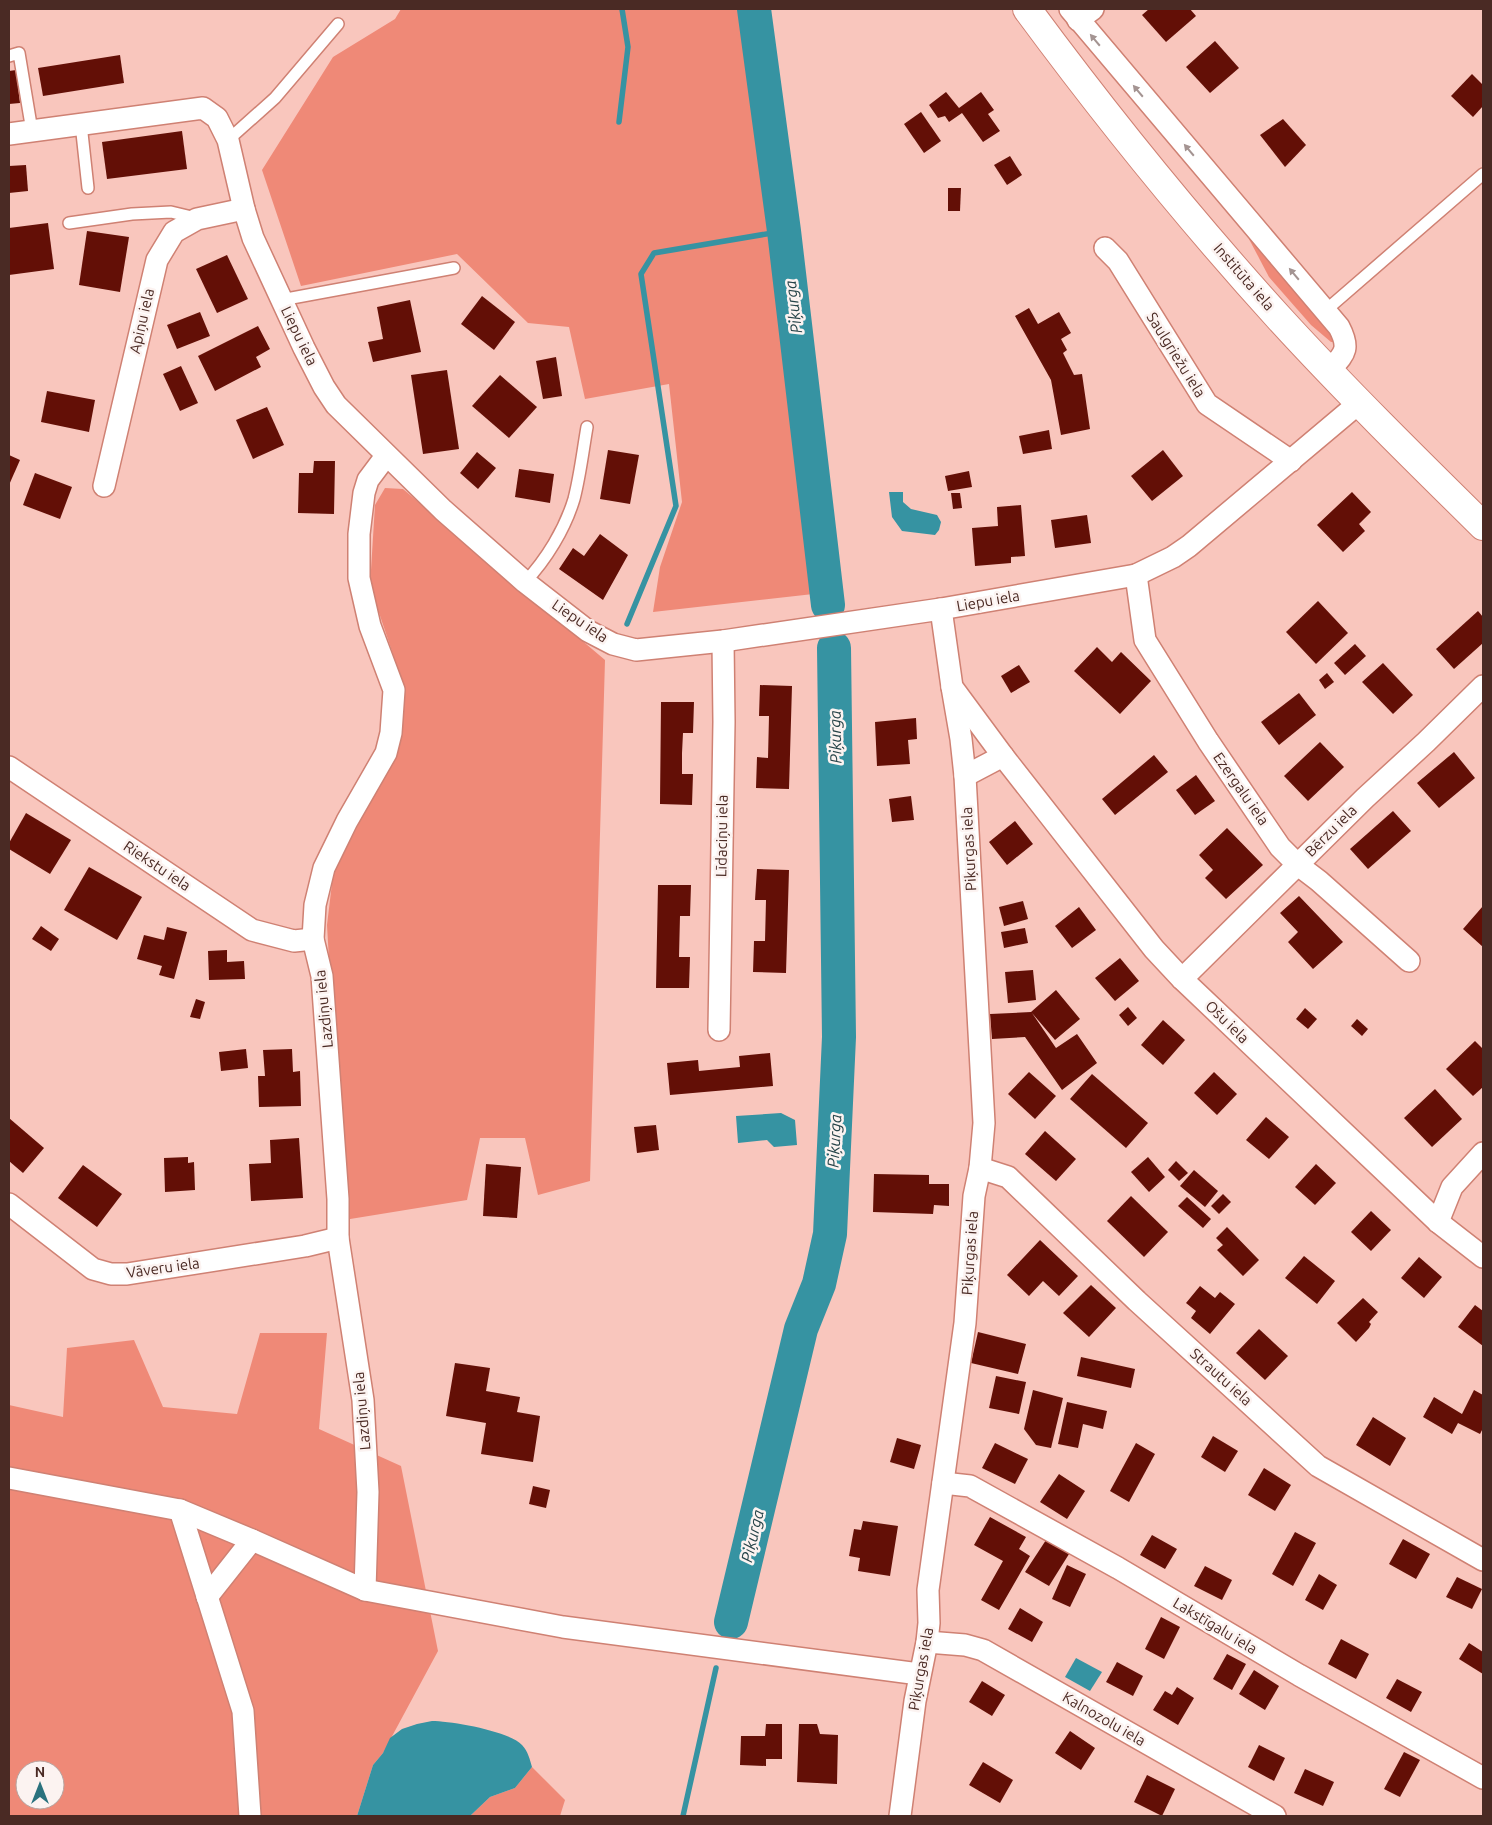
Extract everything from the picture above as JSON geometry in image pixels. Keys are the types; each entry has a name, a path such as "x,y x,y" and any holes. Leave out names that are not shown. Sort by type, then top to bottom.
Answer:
{"main road":[{"name":"Institūta iela","path":"1027,9 1140,155 1251,286 1329,371 1483,526"}],"street":[{"path":"1080,12 1340,327 1346,340 1346,349 1329,371"},
{"name":"Liepu iela","path":"9,134 202,108 217,118 228,140 244,209 256,245 324,388 336,405 386,456 525,582 588,631 613,644 636,650 723,641 941,609 1136,575 1173,557 1189,546 1359,402"},
{"name":"Apiņu iela","path":"104,486 156,260 174,232 197,219 244,209"},
{"name":"Saulgriežu iela","path":"1105,248 1118,261 1207,404 1292,460"},
{"name":"Lazdiņu iela","path":"366,1590 368,1492 364,1400 338,1238 338,1199 322,976 313,938 315,905 324,868 347,821 386,753 391,733 394,690 370,626 359,578 359,534 364,493 368,480 386,456"},
{"name":"Ezergalu iela","path":"1136,575 1145,640 1208,741 1280,847 1298,865 1319,881 1409,961"},
{"name":"Ošu iela","path":"941,609 952,687 1154,949 1182,979 1438,1222 1483,1257"},
{"name":"Līdaciņu iela","path":"719,1030 724,722 723,641"},
{"name":"Piķurgas iela","path":"900,1816 919,1674 930,1623 928,1590 965,1324 974,1196 980,1168 984,1124 965,776 961,738 952,687"},
{"name":"Bērzu iela","path":"1182,979 1365,798 1481,693"},
{"path":"965,776 1004,756"},
{"name":"Riekstu iela","path":"9,767 252,930 294,941 313,938"},
{"path":"1438,1222 1452,1187 1483,1153"},
{"name":"Strautu iela","path":"980,1168 1008,1177 1137,1301 1318,1466 1483,1560"},
{"name":"Vāveru iela","path":"9,1204 93,1269 110,1274 127,1274 305,1246 338,1238"},
{"path":"9,1478 180,1510 366,1590 563,1627 919,1674"},
{"name":"Lakstīgalu iela","path":"943,1483 970,1486 1118,1568 1299,1676 1483,1778"},
{"path":"180,1510 243,1711 250,1816"},
{"path":"207,1597 252,1540"},
{"name":"Kalnozolu iela","path":"927,1642 965,1645 983,1650 1275,1816"}],"lane":[{"path":"228,140 275,98 338,24"},
{"path":"9,56 19,53 32,131"},
{"path":"81,124 88,188"},
{"path":"1326,311 1483,174"},
{"path":"69,224 132,214 171,212 197,219"},
{"path":"281,300 454,268"},
{"path":"525,582 547,554 563,526 574,499 587,427"}],"shaded area":[{"path":"401,9 765,9 840,591 653,612 660,567 682,502 669,384 585,399 569,327 528,323 457,254 301,286 262,170 333,57 395,19"},
{"path":"1254,236 1333,330 1336,342 1331,342 1311,325 1269,277 1249,239"},
{"path":"385,488 403,489 605,660 590,1181 538,1195 525,1138 480,1138 467,1200 344,1220 327,925 333,875 398,745 404,687 370,586 375,505"},
{"path":"260,1333 327,1333 319,1429 401,1466 438,1651 383,1753 373,1765 357,1816 9,1816 9,1405 63,1417 67,1348 134,1340 163,1407 237,1414"},
{"path":"532,1767 565,1800 560,1816 470,1816 490,1797 515,1788"}],"water":[{"path":"889,492 903,492 903,502 911,509 937,515 941,522 939,530 935,535 902,531 892,517"},
{"path":"781,1113 795,1120 797,1145 774,1147 767,1140 738,1143 736,1116"},
{"path":"1076,1658 1102,1672 1090,1691 1065,1677"},
{"path":"432,1721 479,1728 505,1735 522,1745 526,1750 532,1767 515,1788 490,1797 470,1816 357,1816 373,1765 383,1753 390,1738 402,1729"}],"building":[{"path":"1149,9 1190,9 1196,16 1166,42 1142,15"},
{"path":"1215,41 1239,68 1210,93 1186,67"},
{"path":"120,55 124,83 43,96 38,68"},
{"path":"16,70 20,103 9,104 9,71"},
{"path":"1472,74 1483,85 1483,106 1473,117 1451,96"},
{"path":"946,92 959,108 981,92 994,110 988,114 1000,131 983,142 962,113 949,122 945,116 938,118 929,105"},
{"path":"921,112 941,141 924,153 904,124"},
{"path":"1283,119 1306,145 1285,167 1260,135"},
{"path":"182,131 187,169 107,179 102,142"},
{"path":"1010,156 1022,175 1007,185 994,165"},
{"path":"26,165 28,191 9,193 9,166"},
{"path":"948,188 961,188 960,211 948,211"},
{"path":"48,223 54,269 9,275 9,228"},
{"path":"87,231 129,237 120,292 79,285"},
{"path":"227,255 248,299 217,313 196,269"},
{"path":"482,296 515,322 494,350 461,324"},
{"path":"410,300 421,352 373,362 368,342 383,339 377,307"},
{"path":"1029,308 1038,324 1059,312 1071,333 1061,339 1067,350 1063,353 1074,375 1082,374 1090,429 1061,435 1051,380 1015,316"},
{"path":"200,312 210,336 177,349 167,325"},
{"path":"258,326 270,349 256,357 261,367 215,391 198,356"},
{"path":"556,357 562,396 543,399 536,361"},
{"path":"181,366 198,403 180,411 163,374"},
{"path":"447,370 459,449 423,454 411,375"},
{"path":"500,375 537,407 509,438 472,406"},
{"path":"47,391 95,400 89,432 41,422"},
{"path":"267,407 284,445 253,459 236,420"},
{"path":"1049,430 1052,449 1023,454 1019,436"},
{"path":"608,450 639,455 630,504 600,499"},
{"path":"1163,450 1183,476 1152,501 1131,476"},
{"path":"477,452 496,468 478,489 460,473"},
{"path":"9,455 20,460 9,485"},
{"path":"314,461 335,461 334,514 298,513 299,473 313,473"},
{"path":"519,469 554,474 550,503 515,497"},
{"path":"969,471 972,487 948,491 945,476"},
{"path":"35,473 72,487 60,519 23,505"},
{"path":"1352,492 1371,512 1359,524 1365,531 1343,552 1317,525"},
{"path":"951,493 960,493 962,508 953,509"},
{"path":"1021,505 1025,556 1011,557 1011,563 975,566 972,528 998,526 997,507"},
{"path":"1087,515 1091,543 1055,548 1051,520"},
{"path":"600,534 628,555 603,600 559,569 573,548 584,556"},
{"path":"1318,601 1348,633 1316,664 1286,632"},
{"path":"1478,611 1483,617 1483,643 1454,669 1436,649"},
{"path":"1355,644 1366,656 1345,675 1334,663"},
{"path":"1097,647 1112,662 1121,652 1151,681 1120,714 1074,671"},
{"path":"1383,663 1413,695 1393,714 1362,682"},
{"path":"1019,665 1030,682 1011,693 1001,676"},
{"path":"1327,673 1334,682 1325,689 1319,680"},
{"path":"760,685 792,686 789,789 756,788 757,757 768,758 769,716 759,716"},
{"path":"1299,693 1316,715 1279,745 1261,722"},
{"path":"661,702 694,702 693,733 683,733 682,753 682,774 693,774 692,805 660,804"},
{"path":"916,718 917,739 908,740 910,764 877,766 875,722"},
{"path":"1320,742 1344,767 1308,801 1284,776"},
{"path":"1454,752 1475,778 1439,808 1417,783"},
{"path":"1154,755 1168,772 1115,815 1102,799"},
{"path":"1196,775 1215,801 1195,815 1176,790"},
{"path":"911,796 914,820 892,822 889,799"},
{"path":"1393,811 1411,831 1368,869 1350,849"},
{"path":"26,813 71,840 50,874 9,849 9,843"},
{"path":"1015,821 1033,844 1007,865 989,842"},
{"path":"1227,828 1263,865 1226,899 1205,878 1213,870 1199,855"},
{"path":"89,867 142,897 117,940 64,910"},
{"path":"757,869 789,870 786,973 753,972 754,941 765,941 766,900 755,900"},
{"path":"658,885 691,885 690,916 680,916 679,957 690,957 689,988 656,988"},
{"path":"1299,896 1343,942 1313,969 1288,942 1298,932 1280,913"},
{"path":"1023,901 1028,919 1004,926 999,907"},
{"path":"1483,906 1483,947 1463,929"},
{"path":"1079,907 1096,930 1072,948 1055,926"},
{"path":"41,926 59,939 51,951 32,939"},
{"path":"167,927 187,932 174,979 159,975 162,966 137,959 144,935 164,940"},
{"path":"1025,928 1028,943 1004,948 1001,932"},
{"path":"227,950 227,962 244,961 245,979 209,980 208,951"},
{"path":"1120,958 1139,981 1115,1001 1095,978"},
{"path":"1033,970 1036,1000 1008,1003 1005,972"},
{"path":"1056,990 1080,1019 1055,1040 1032,1013 1056,1048 1077,1034 1097,1063 1062,1090 1025,1037 992,1039 990,1014 1031,1012"},
{"path":"196,999 205,1002 200,1019 190,1017"},
{"path":"1128,1007 1137,1018 1128,1026 1119,1015"},
{"path":"1305,1008 1317,1019 1308,1029 1296,1019"},
{"path":"1357,1019 1368,1029 1362,1036 1351,1026"},
{"path":"1163,1020 1185,1040 1163,1065 1141,1045"},
{"path":"1475,1041 1483,1049 1483,1087 1473,1096 1446,1069"},
{"path":"246,1049 248,1068 221,1071 219,1052"},
{"path":"292,1049 293,1072 300,1071 301,1106 259,1107 258,1076 265,1076 263,1050"},
{"path":"770,1053 773,1086 670,1095 667,1063 698,1060 699,1071 740,1067 739,1056"},
{"path":"1029,1072 1056,1096 1035,1119 1008,1094"},
{"path":"1214,1072 1237,1094 1217,1115 1194,1093"},
{"path":"1092,1074 1148,1123 1126,1148 1070,1099"},
{"path":"1435,1089 1462,1119 1432,1147 1404,1118"},
{"path":"1266,1117 1289,1137 1269,1159 1246,1140"},
{"path":"9,1118 44,1148 23,1173 9,1161"},
{"path":"656,1125 659,1150 637,1153 634,1127"},
{"path":"1045,1131 1076,1159 1056,1181 1025,1154"},
{"path":"299,1138 303,1198 251,1201 249,1164 271,1163 270,1140"},
{"path":"188,1157 188,1163 194,1162 195,1190 165,1192 164,1158"},
{"path":"1148,1157 1165,1177 1149,1192 1131,1172"},
{"path":"1176,1161 1188,1173 1179,1181 1168,1170"},
{"path":"486,1164 521,1167 517,1218 483,1216"},
{"path":"1316,1164 1336,1183 1315,1205 1295,1187"},
{"path":"83,1165 122,1194 97,1227 58,1198"},
{"path":"1194,1170 1218,1191 1205,1207 1180,1186"},
{"path":"874,1174 929,1175 929,1184 949,1184 949,1206 934,1205 933,1214 873,1212"},
{"path":"1223,1194 1231,1202 1219,1214 1211,1206"},
{"path":"1131,1196 1168,1232 1144,1257 1107,1221"},
{"path":"1187,1197 1211,1219 1203,1228 1178,1206"},
{"path":"1371,1211 1391,1230 1371,1251 1351,1232"},
{"path":"1227,1227 1259,1260 1243,1276 1217,1250 1223,1245 1216,1238"},
{"path":"1040,1240 1078,1276 1059,1296 1043,1281 1029,1296 1007,1275"},
{"path":"1304,1256 1335,1281 1317,1304 1285,1278"},
{"path":"1419,1257 1442,1277 1424,1298 1401,1278"},
{"path":"1091,1285 1116,1308 1089,1337 1063,1313"},
{"path":"1200,1286 1215,1298 1220,1292 1235,1304 1210,1334 1191,1318 1196,1311 1186,1303"},
{"path":"1363,1298 1378,1312 1369,1322 1371,1324 1369,1328 1356,1342 1337,1323"},
{"path":"1475,1305 1483,1311 1483,1346 1458,1327"},
{"path":"1259,1329 1288,1356 1265,1380 1236,1353"},
{"path":"978,1332 1026,1344 1018,1374 971,1363"},
{"path":"1081,1357 1135,1369 1131,1388 1077,1376"},
{"path":"455,1363 490,1368 486,1391 520,1397 517,1412 540,1416 533,1462 481,1454 486,1423 446,1416"},
{"path":"996,1376 1026,1382 1019,1414 989,1408"},
{"path":"1033,1390 1063,1398 1051,1448 1036,1445 1024,1429"},
{"path":"1474,1390 1483,1395 1483,1428 1480,1434 1458,1423 1452,1434 1423,1417 1434,1397 1462,1414"},
{"path":"1067,1402 1107,1411 1103,1429 1083,1424 1078,1448 1058,1444"},
{"path":"1373,1417 1406,1438 1390,1466 1356,1445"},
{"path":"1213,1436 1238,1451 1225,1472 1201,1457"},
{"path":"897,1438 921,1445 914,1469 890,1462"},
{"path":"995,1443 1028,1459 1015,1484 982,1468"},
{"path":"1136,1443 1155,1454 1129,1502 1110,1491"},
{"path":"1264,1468 1291,1485 1275,1511 1248,1495"},
{"path":"1059,1474 1085,1491 1067,1519 1040,1502"},
{"path":"533,1486 550,1490 546,1508 529,1504"},
{"path":"990,1517 1026,1537 1019,1549 1030,1556 999,1610 981,1600 1003,1561 974,1545"},
{"path":"863,1521 898,1526 890,1576 858,1571 860,1558 849,1556 854,1529 861,1530"},
{"path":"1295,1532 1316,1543 1293,1586 1272,1574"},
{"path":"1152,1535 1177,1549 1165,1569 1140,1555"},
{"path":"1403,1539 1430,1554 1416,1579 1389,1564"},
{"path":"1046,1540 1069,1554 1049,1586 1025,1572"},
{"path":"1067,1565 1086,1574 1070,1607 1052,1599"},
{"path":"1205,1566 1232,1580 1222,1600 1194,1586"},
{"path":"1319,1574 1337,1585 1323,1610 1305,1600"},
{"path":"1457,1577 1482,1589 1472,1609 1446,1597"},
{"path":"1020,1608 1043,1622 1032,1642 1008,1629"},
{"path":"1161,1617 1180,1627 1164,1659 1145,1649"},
{"path":"1341,1639 1369,1654 1356,1679 1328,1664"},
{"path":"1469,1643 1483,1652 1483,1674 1459,1659"},
{"path":"1227,1654 1246,1664 1232,1690 1213,1679"},
{"path":"1117,1662 1143,1676 1133,1696 1106,1682"},
{"path":"1254,1670 1279,1686 1265,1710 1239,1694"},
{"path":"1397,1679 1422,1692 1411,1712 1386,1698"},
{"path":"982,1681 1005,1695 992,1716 969,1702"},
{"path":"1177,1687 1194,1698 1178,1725 1153,1710 1165,1691 1172,1695"},
{"path":"766,1724 782,1724 782,1759 766,1759 766,1766 740,1765 741,1736 765,1736"},
{"path":"799,1724 817,1724 820,1734 838,1735 837,1784 797,1782"},
{"path":"1070,1731 1095,1748 1081,1770 1055,1753"},
{"path":"1259,1745 1285,1758 1274,1781 1248,1767"},
{"path":"1404,1752 1420,1760 1400,1797 1384,1789"},
{"path":"983,1762 1013,1780 1000,1803 969,1785"},
{"path":"1305,1769 1334,1782 1323,1806 1294,1793"},
{"path":"1147,1775 1175,1789 1162,1816 1134,1802"}],"waterway":[{"path":"619,122 628,47 622,9"},
{"name":"Piķurga","path":"754,9 784,231 828,605"},
{"path":"627,624 676,506 641,274 654,253 784,231"},
{"name":"Piķurga","path":"731,1622 801,1329 819,1284 830,1234 839,1037 834,648"},
{"name":"Piķurga","path":"683,1816 716,1668"}]}
